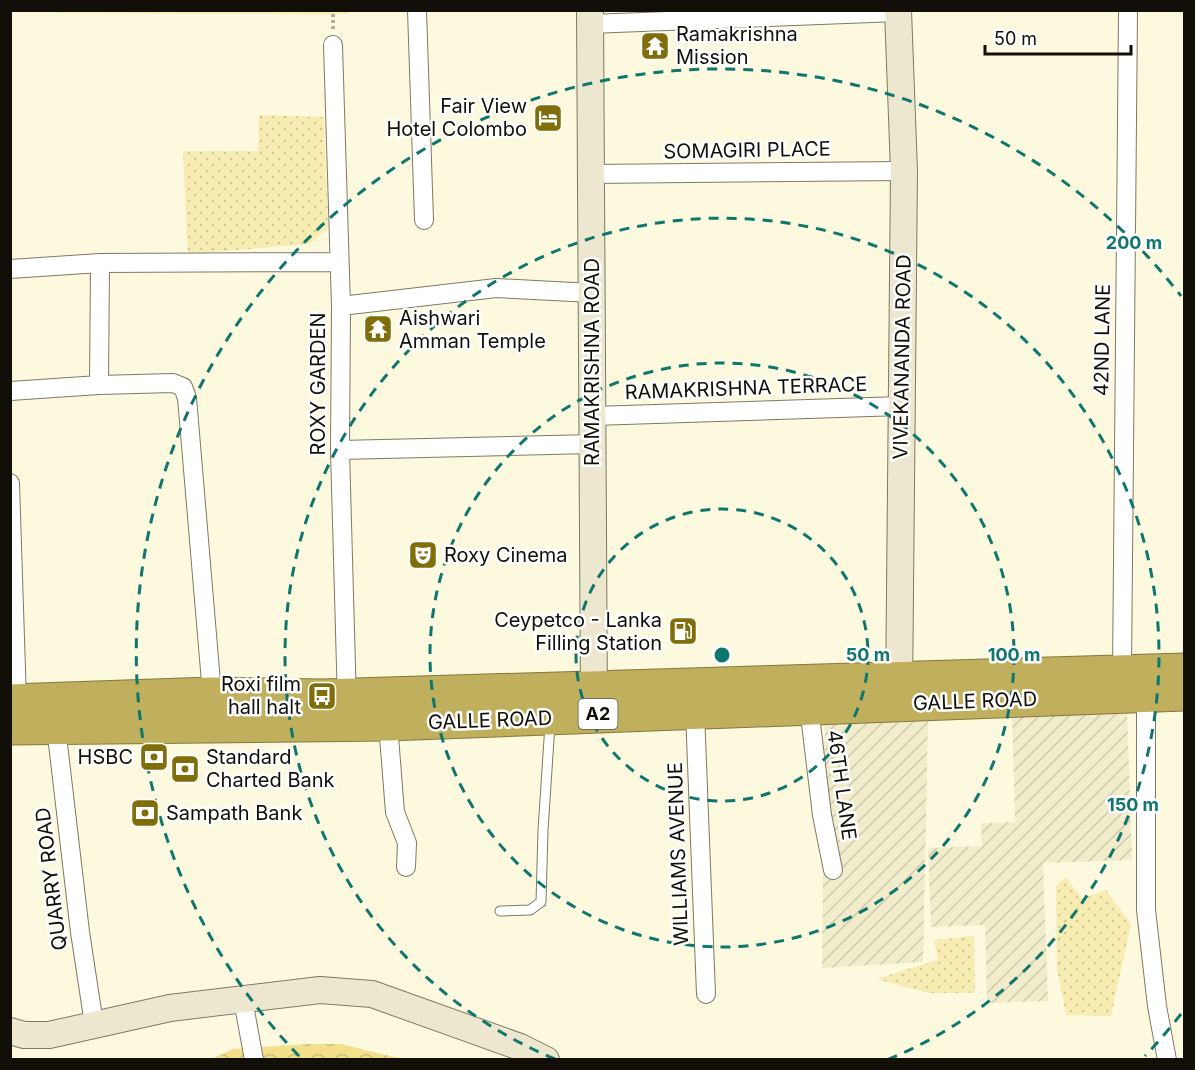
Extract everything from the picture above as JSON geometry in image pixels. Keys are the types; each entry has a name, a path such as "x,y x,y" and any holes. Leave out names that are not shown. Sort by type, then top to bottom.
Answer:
{"highway":[{"name":"GALLE ROAD","path":"13,710 56,727 347,709 899,690 1122,671 1185,670"},
{"name":"GALLE ROAD","path":"13,710 212,694 347,709 388,724 551,718 594,701 695,712 809,707 899,690 1185,694"}],"street":[{"path":"417,10 424,220"},
{"name":"42ND LANE","path":"1122,671 1128,10"},
{"path":"590,17 898,11"},
{"name":"VIVEKANANDA ROAD","path":"898,11 904,171 899,690"},
{"name":"RAMAKRISHNA ROAD","path":"590,17 594,701"},
{"name":"ROXY GARDEN","path":"333,45 341,306 340,450 347,709"},
{"name":"SOMAGIRI PLACE","path":"591,174 904,171"},
{"path":"10,269 100,263 339,262"},
{"path":"99,385 100,263"},
{"path":"341,306 496,288 592,293"},
{"path":"10,391 173,383 183,387 187,398 212,694"},
{"name":"RAMAKRISHNA TERRACE","path":"592,416 901,406"},
{"path":"340,450 593,444"},
{"path":"10,483 13,710"},
{"path":"1146,694 1146,910 1157,1006 1167,1059"},
{"name":"46TH LANE","path":"809,707 822,815 833,870"},
{"name":"WILLIAMS AVENUE","path":"695,712 706,994"},
{"path":"388,724 395,812 407,843 406,867"},
{"name":"QUARRY ROAD","path":"56,727 94,1024"},
{"path":"10,1031 24,1035 49,1035 170,1008 320,990 372,994 520,1047 546,1059"},
{"path":"243,1000 254,1059"}],"lane":[{"path":"500,911 530,910 541,902 543,830 551,718"}],"shaded area":[{"path":"56,11 348,11 348,14 56,13"},
{"path":"259,115 324,117 328,227 310,244 188,254 183,151 258,151"},
{"path":"1127,710 1132,860 1043,863 1048,1001 987,1003 985,925 931,927 928,848 982,846 981,823 1015,822 1012,714"},
{"path":"825,720 928,721 923,962 822,968"},
{"path":"1066,877 1082,899 1106,890 1131,924 1111,1016 1066,1015 1057,969 1056,886"},
{"path":"974,936 975,993 929,993 876,979 938,960 934,940"}],"water":[{"path":"341,1044 402,1059 210,1060 233,1049"}],"place":[{"name":"Ramakrishna Mission","path":"655,46"},
{"name":"Fair View Hotel Colombo","path":"548,118"},
{"name":"Aishwari Amman Temple","path":"378,329"},
{"name":"Roxy Cinema","path":"423,555"},
{"name":"Ceypetco - Lanka Filling Station","path":"683,631"},
{"name":"Roxi film hall halt","path":"322,696"},
{"name":"HSBC","path":"154,757"},
{"name":"Standard Charted Bank","path":"185,769"},
{"name":"Sampath Bank","path":"145,813"}]}
